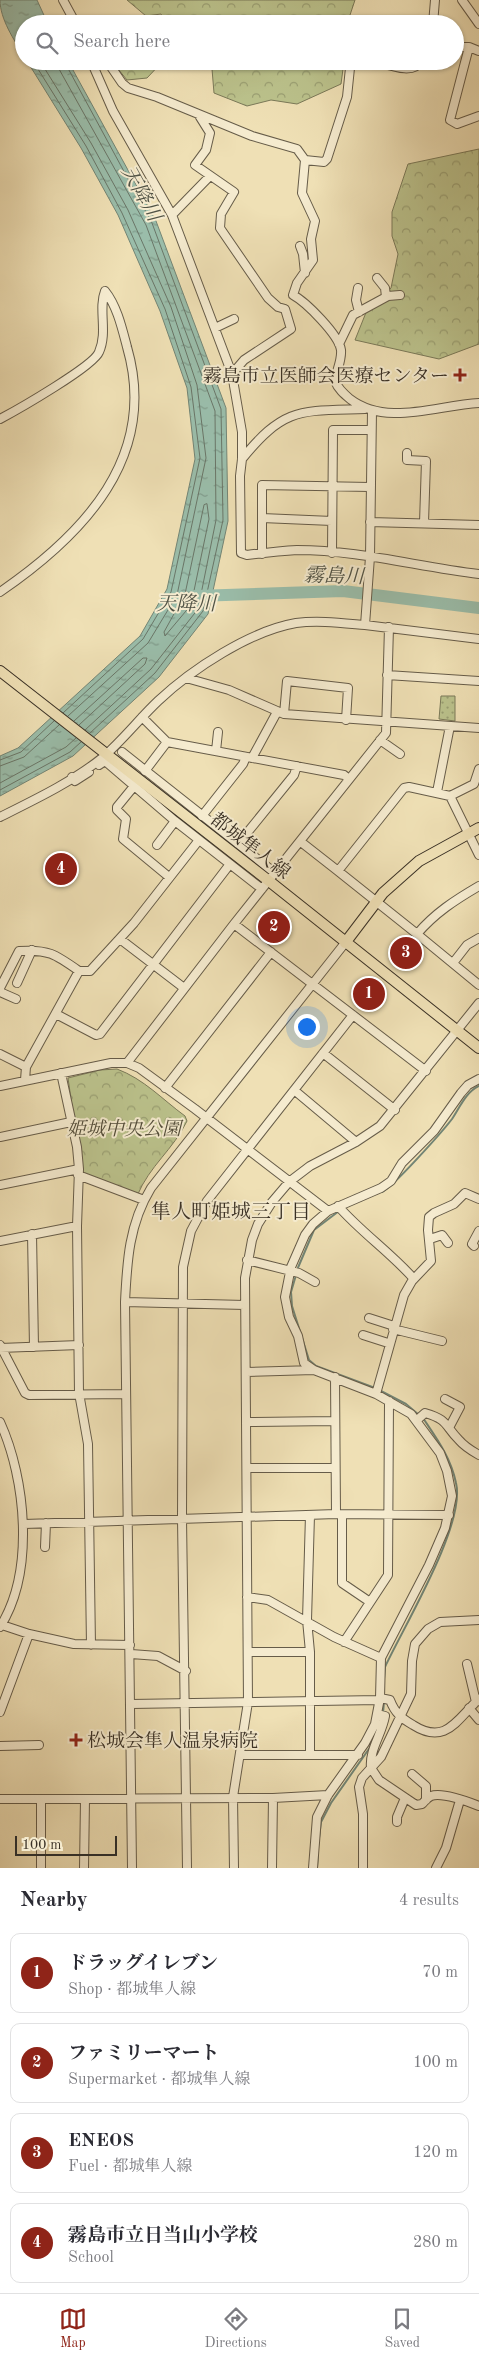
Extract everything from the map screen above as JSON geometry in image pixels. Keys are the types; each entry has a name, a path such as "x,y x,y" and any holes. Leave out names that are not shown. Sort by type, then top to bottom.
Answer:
{"main road":[{"name":"都城隼人線","path":"0,671 104,752 272,877 345,943 479,1048"},
{"path":"345,943 376,902 419,861 479,828"}],"street":[{"path":"63,0 71,15"},
{"path":"434,15 435,0"},
{"path":"462,0 476,13 479,24"},
{"path":"464,47 479,51"},
{"path":"464,66 469,47"},
{"path":"95,70 113,111 172,215 232,374 242,432 240,551 244,555 297,550 332,553 479,574"},
{"path":"114,70 128,88 252,136 297,149 306,160 324,162 327,159 347,97 350,70"},
{"path":"463,70 450,120 457,124 479,116"},
{"path":"198,114 210,133 206,150 195,165 234,192 220,217 222,233 268,298 278,307 285,309"},
{"path":"232,374 244,360 291,330 285,309 297,283 313,260 311,239 315,221 302,193 306,160"},
{"path":"172,215 210,176"},
{"path":"300,246 305,273"},
{"path":"313,260 320,265"},
{"path":"377,278 385,288 386,297"},
{"path":"358,288 356,300 359,312"},
{"path":"0,419 41,395 97,355 102,342 104,315 101,301 105,290 118,315 134,377 136,403 129,439 110,482 76,531 40,564 0,592"},
{"path":"292,295 309,306 339,344 341,354 335,379 336,386 347,396 369,410"},
{"path":"339,344 347,325 354,315 386,297 400,295"},
{"path":"215,328 234,319"},
{"path":"242,459 266,433 293,414 309,411 369,410 403,412 479,404"},
{"path":"365,623 370,558 371,430 369,410"},
{"path":"332,553 332,430 371,430"},
{"path":"407,453 407,460 426,461 424,523"},
{"path":"262,554 262,485 370,487"},
{"path":"262,518 332,521"},
{"path":"370,522 479,525"},
{"path":"0,817 43,795 72,777 104,752 186,678 226,652 279,628 311,622 365,623 479,639"},
{"path":"127,1063 234,924 386,733 389,627"},
{"path":"387,675 479,681"},
{"path":"186,678 229,690 280,713 346,720 479,728"},
{"path":"202,816 249,758 280,713 287,681 348,688 346,720"},
{"path":"142,717 167,742 344,775 349,779"},
{"path":"437,792 450,726"},
{"path":"216,751 218,732"},
{"path":"380,740 400,754"},
{"path":"145,771 167,742"},
{"path":"122,752 238,844 272,877"},
{"path":"72,777 75,781 105,761 175,821 262,890"},
{"path":"238,844 294,775 297,766"},
{"path":"338,871 404,788 409,787 450,796 474,784 479,769"},
{"path":"135,785 117,807 117,810 126,818 123,839 169,877"},
{"path":"450,796 479,855"},
{"path":"157,845 175,821"},
{"path":"0,988 18,951 32,950 54,953 78,971 90,971 120,939 199,840"},
{"path":"301,842 453,962 479,985"},
{"path":"56,1014 96,1035 100,1034 230,864"},
{"path":"417,934 430,919 451,902 479,886"},
{"path":"234,924 426,1071"},
{"path":"453,962 467,945 479,938"},
{"path":"120,939 184,988"},
{"path":"132,1868 131,1654 125,1302 132,1227 144,1200 206,1118 345,943"},
{"path":"17,983 32,950"},
{"path":"166,1088 271,952"},
{"path":"25,1080 26,1067 78,971"},
{"path":"0,992 16,999"},
{"path":"234,1868 234,1797 248,1702 245,1305 247,1260 252,1240 261,1218 289,1182 310,1166 356,1142 380,1126 395,1110 479,1003"},
{"path":"187,1868 186,1671 182,1519 183,1267 191,1231 207,1201 354,1015"},
{"path":"323,1053 395,1110"},
{"path":"0,1054 26,1067"},
{"path":"0,1086 111,1063 127,1063 139,1068 328,1211"},
{"path":"61,1073 77,1147 79,1172 77,1226 79,1393 88,1444 91,1645"},
{"path":"314,1370 303,1360 298,1336 287,1308 286,1297 309,1228 328,1211 340,1209 391,1181 402,1163 434,1131 461,1092 479,1079"},
{"path":"294,1090 356,1142"},
{"path":"0,1137 71,1122"},
{"path":"0,1185 79,1172 144,1200"},
{"path":"376,1391 388,1343 404,1295 414,1279 431,1261 428,1225 431,1215 454,1204 465,1193 477,1200"},
{"path":"340,1209 382,1250 398,1261 414,1279"},
{"path":"0,1241 77,1226"},
{"path":"474,1246 472,1244 479,1231"},
{"path":"32,1234 34,1347"},
{"path":"430,1239 444,1236 448,1243"},
{"path":"247,1260 294,1271 315,1282"},
{"path":"125,1302 245,1305"},
{"path":"369,1318 393,1328 442,1341"},
{"path":"363,1335 388,1343"},
{"path":"79,1345 0,1347 25,1393 29,1395 126,1394"},
{"path":"246,1372 314,1370 376,1391 389,1401 420,1418 437,1448 447,1472 452,1496 449,1515 429,1565 382,1658 381,1715 383,1729 370,1759 372,1768 379,1780 404,1798 418,1805 433,1796 460,1800 479,1806"},
{"path":"335,1377 335,1468 342,1583 370,1602"},
{"path":"445,1399 460,1408 450,1426"},
{"path":"344,1642 388,1575 390,1514 389,1401"},
{"path":"420,1418 425,1413 436,1416 450,1426 458,1440 479,1455"},
{"path":"247,1422 334,1421"},
{"path":"0,1422 14,1462 24,1524 20,1574 1,1626 74,1644 130,1645"},
{"path":"247,1468 335,1468"},
{"path":"24,1524 88,1520 310,1515 449,1515"},
{"path":"310,1515 307,1620 310,1652 310,1754"},
{"path":"46,1523 46,1547"},
{"path":"247,1597 268,1600 344,1642 382,1658"},
{"path":"362,1868 363,1814 359,1787 362,1778 381,1758 411,1694 412,1661 415,1644 428,1629 440,1622 479,1620"},
{"path":"0,1712 29,1634"},
{"path":"248,1652 310,1652"},
{"path":"131,1654 158,1656 186,1671"},
{"path":"131,1704 382,1699 401,1718 432,1734 439,1733 454,1725 477,1700 467,1664"},
{"path":"469,1708 479,1720"},
{"path":"313,1868 316,1817 328,1796 358,1755 381,1715"},
{"path":"0,1746 39,1745"},
{"path":"240,1755 358,1755"},
{"path":"412,1774 426,1786 426,1800"},
{"path":"0,1799 328,1796"},
{"path":"272,1868 273,1798"},
{"path":"397,1822 404,1798"},
{"path":"41,1799 41,1868"},
{"path":"84,1868 85,1799"},
{"path":"436,1868 446,1848 460,1800"}],"green space":[{"path":"127,0 355,0 350,15 145,15"},
{"path":"119,70 155,70 147,78 127,80"},
{"path":"212,70 343,70 341,84 297,104 271,100 247,106 214,93"},
{"path":"479,149 479,344 439,359 355,340 367,310 391,288 398,254 392,236 392,212 408,164"},
{"path":"441,696 455,696 455,721 439,719"},
{"name":"姫城中央公園","path":"117,1069 145,1084 185,1116 187,1121 175,1141 148,1175 137,1196 82,1175 68,1078 100,1070"}],"water":[{"path":"0,0 37,0 44,15 15,15 15,41 2,15"},
{"name":"天降川","path":"33,70 73,70 156,221 226,408 228,521 208,614 159,677 73,756 0,796 0,756 18,748 140,636 167,589 195,459 187,388 160,311 118,215 81,148"}],"waterway":[{"name":"霧島川","path":"195,596 343,591 479,608"},
{"path":"382,1192 397,1180 418,1158 452,1119 467,1096 479,1086"},
{"path":"297,1270 314,1230 339,1211"},
{"path":"296,1275 291,1292 292,1306 309,1360 316,1366 375,1388"},
{"path":"379,1390 406,1404 419,1415"},
{"path":"384,1679 385,1667 443,1548 457,1501 456,1483 451,1465 423,1418"},
{"path":"384,1684 384,1696"},
{"path":"383,1714 384,1701"},
{"path":"318,1846 321,1822 331,1803 371,1746"},
{"path":"317,1868 318,1853"}],"place":[{"name":"霧島市立医師会医療センター","path":"460,375"},
{"name":"霧島市立日当山小学校","path":"61,869"},
{"name":"ファミリーマート","path":"274,927"},
{"name":"ENEOS","path":"406,953"},
{"name":"ドラッグイレブン","path":"369,994"},
{"name":"松城会隼人温泉病院","path":"76,1740"}],"district":[{"name":"隼人町姫城三丁目","path":"231,1211"}]}
